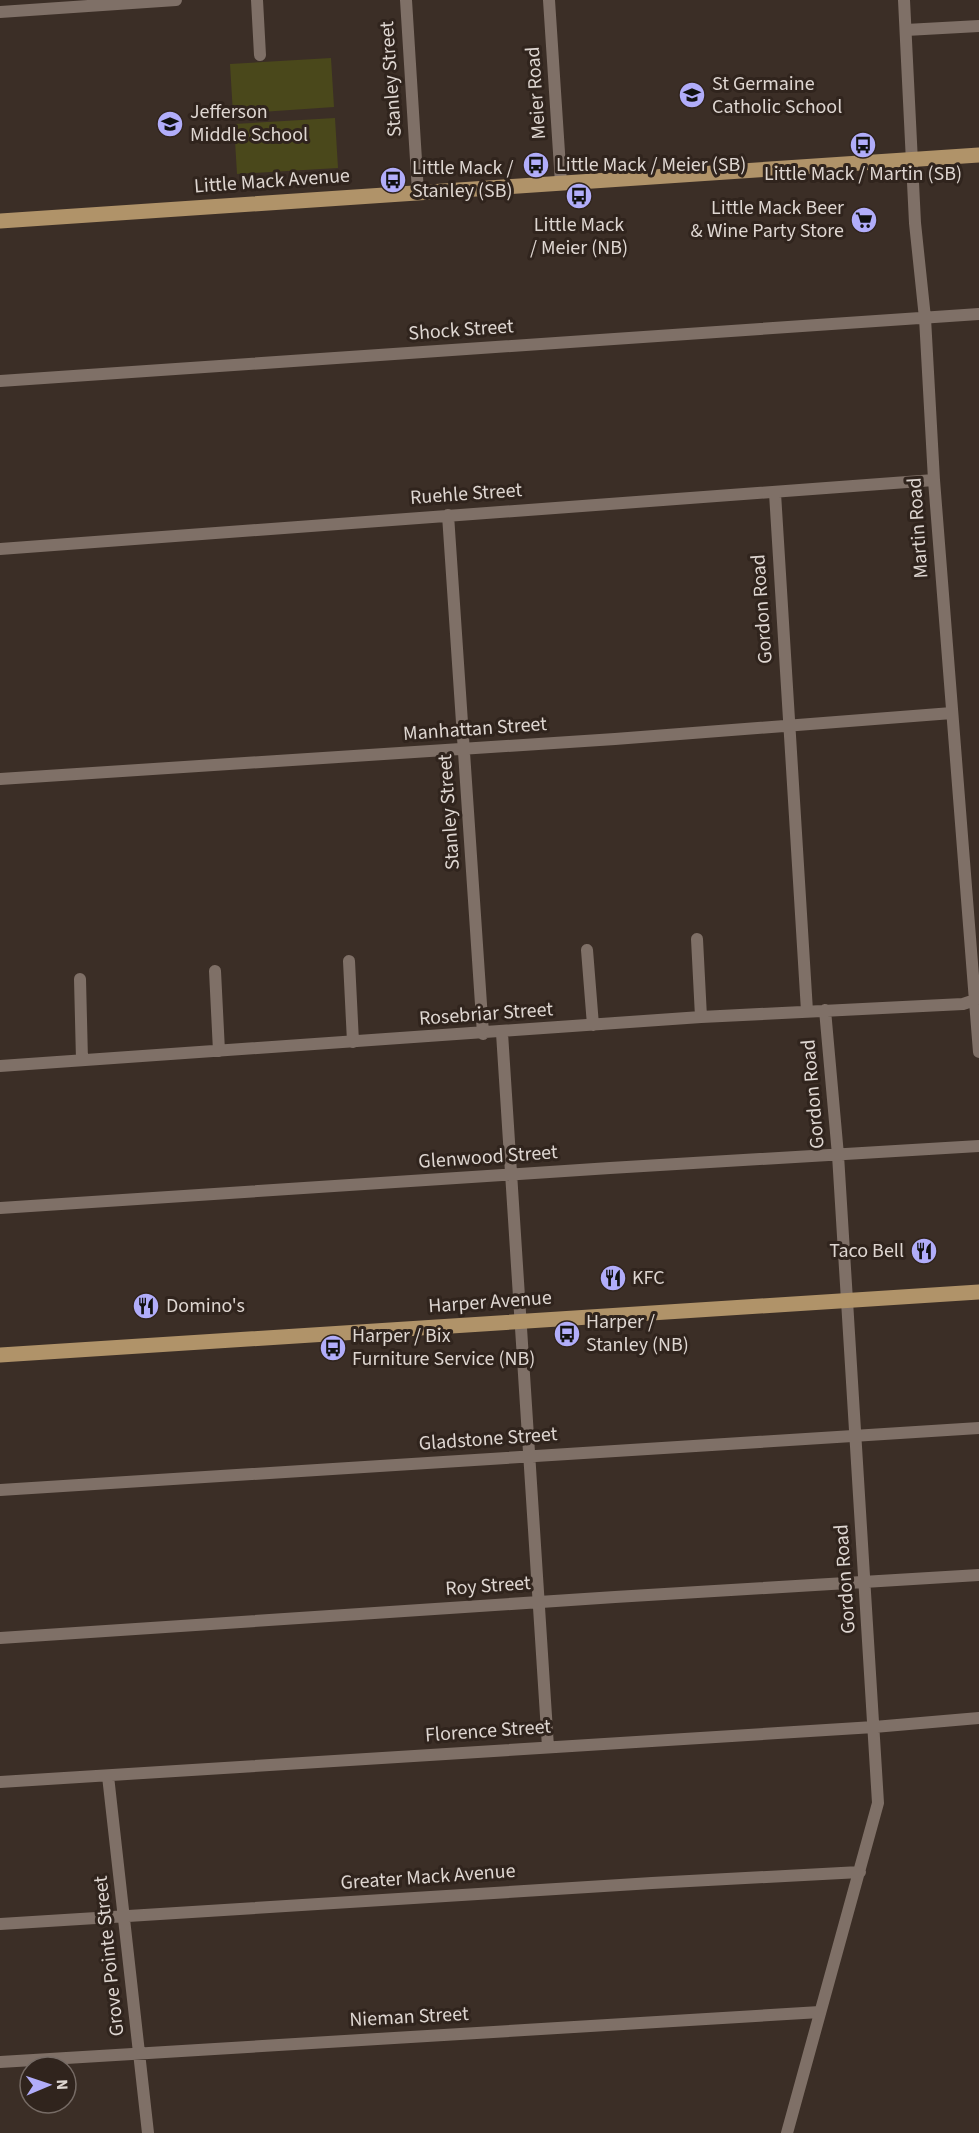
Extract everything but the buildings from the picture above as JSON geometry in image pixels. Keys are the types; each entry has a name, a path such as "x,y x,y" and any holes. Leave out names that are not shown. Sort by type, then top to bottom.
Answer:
{"main road":[{"name":"Little Mack Avenue","path":"0,221 979,155"},
{"name":"Harper Avenue","path":"1,1354 979,1293"}],"street":[{"path":"0,12 176,0"},
{"path":"257,0 260,54"},
{"name":"Stanley Street","path":"406,0 418,192"},
{"name":"Meier Road","path":"549,0 561,183"},
{"name":"Martin Road","path":"903,0 915,223 925,318 934,480 979,1052"},
{"path":"906,30 979,26"},
{"name":"Shock Street","path":"0,381 979,314"},
{"name":"Ruehle Street","path":"0,549 934,480"},
{"name":"Gordon Road","path":"774,493 807,1011"},
{"name":"Stanley Street","path":"448,515 483,1034"},
{"name":"Manhattan Street","path":"0,779 465,749 952,713"},
{"path":"697,939 701,1017"},
{"path":"587,950 593,1025"},
{"path":"349,961 353,1042"},
{"path":"215,971 219,1051"},
{"path":"80,979 82,1060"},
{"name":"Rosebriar Street","path":"0,1066 501,1033 701,1017 963,1004 975,1000"},
{"name":"Gordon Road","path":"787,2133 878,1803 838,1155 825,1010"},
{"path":"501,1033 548,1747"},
{"name":"Glenwood Street","path":"0,1208 979,1146"},
{"name":"Gladstone Street","path":"0,1490 979,1428"},
{"name":"Roy Street","path":"0,1638 979,1575"},
{"name":"Florence Street","path":"0,1782 874,1727 979,1718"},
{"name":"Grove Pointe Street","path":"108,1776 148,2133"},
{"name":"Greater Mack Avenue","path":"0,1924 860,1872"},
{"name":"Nieman Street","path":"0,2062 820,2012"}],"shaded area":[{"path":"331,58 334,107 233,114 230,64"},
{"path":"335,118 338,168 237,174 234,124"}],"place":[{"name":"St Germaine Catholic School","path":"692,95"},
{"name":"Jefferson Middle School","path":"170,124"},
{"name":"Little Mack / Martin (SB)","path":"863,145"},
{"name":"Little Mack / Meier (SB)","path":"536,165"},
{"name":"Little Mack / Stanley (SB)","path":"393,180"},
{"name":"Little Mack / Meier (NB)","path":"579,196"},
{"name":"Little Mack Beer & Wine Party Store","path":"864,220"},
{"name":"Taco Bell","path":"924,1251"},
{"name":"KFC","path":"613,1278"},
{"name":"Domino's","path":"146,1306"},
{"name":"Harper / Stanley (NB)","path":"567,1334"},
{"name":"Harper / Bix Furniture Service (NB)","path":"333,1348"}]}
